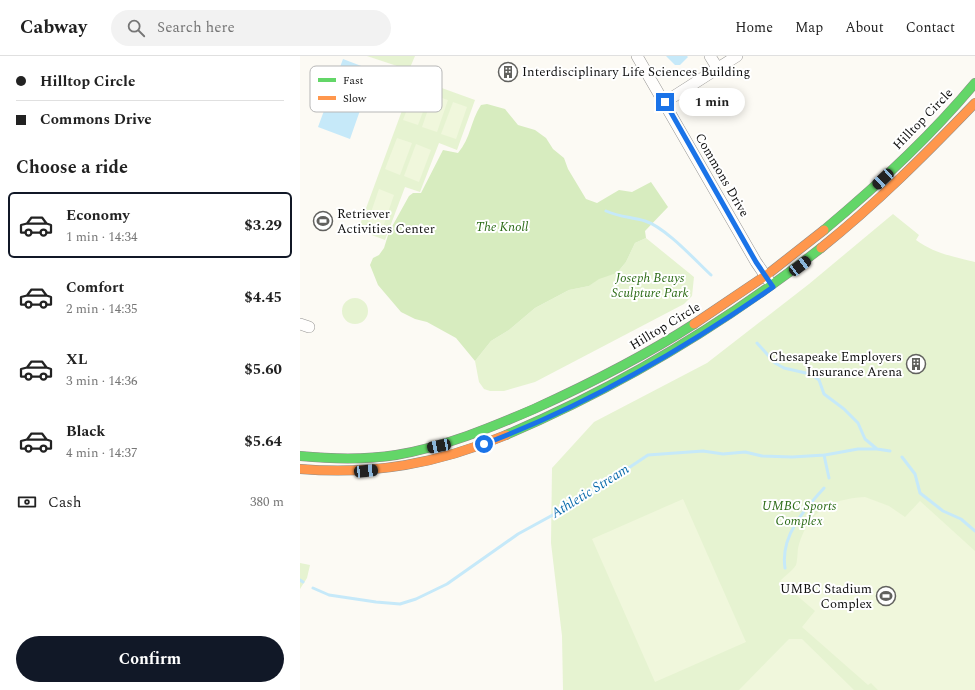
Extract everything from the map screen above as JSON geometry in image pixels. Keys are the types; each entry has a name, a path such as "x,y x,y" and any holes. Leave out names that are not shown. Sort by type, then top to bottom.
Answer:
{"street":[{"name":"Commons Drive","path":"637,56 665,102 756,262 773,287"},
{"path":"710,56 718,69"},
{"path":"665,102 737,56"},
{"name":"Hilltop Circle","path":"300,456 330,459 373,458 439,446 468,437 582,388 634,361 672,339 766,276 814,239 861,199 940,123 975,83"},
{"name":"Hilltop Circle","path":"300,469 366,471 398,468 442,459 501,438 576,404 648,367 723,321 773,287 869,210 912,169 975,103"}],"green space":[{"path":"367,56 415,56 411,66 397,66"},
{"path":"442,88 475,100 457,150 439,143 420,192 405,187 385,240 358,230 401,112 442,112"},
{"path":"442,98 448,100 437,132 422,127 427,112 442,112"},
{"path":"453,102 467,107 456,139 441,134"},
{"name":"The Knoll","path":"487,104 505,109 518,125 535,130 546,138 553,149 564,158 568,169 586,199 597,203 619,190 632,192 651,182 668,207 645,231 646,238 635,243 626,262 617,273 599,279 589,286 569,290 535,308 509,330 491,341 475,361 456,338 427,322 415,319 401,312 378,285 370,265 373,258 379,255 384,248 389,232 409,196 413,193 421,193 443,150 458,153 466,142 477,111 481,105"},
{"path":"406,112 423,112 418,125 403,120"},
{"path":"397,138 412,143 400,175 385,169"},
{"path":"416,144 431,150 419,182 404,176"},
{"path":"379,189 394,195 383,227 368,221"},
{"name":"UMBC Sports Complex","path":"893,214 919,235 916,240 944,254 975,262 975,690 563,690 562,636 551,543 552,468 594,422 707,363 809,284"},
{"name":"Joseph Beuys Sculpture Park","path":"646,238 694,277 692,296 684,304 535,382 504,391 490,391 484,389 479,382 475,361 491,341 509,330 535,308 569,290 589,286 599,278 617,273 626,262 635,243"},
{"path":"355,298 364,302 368,311 364,320 355,324 346,320 342,311 346,302"},
{"name":"UMBC Stadium Complex","path":"865,497 889,506 905,517 920,501 975,551 975,690 878,690 871,683 868,685 802,627 815,611 780,581 796,565 798,546 804,532 809,523 823,508 842,500"},
{"path":"683,499 746,642 655,682 592,539"},
{"path":"300,563 310,565 307,578 300,589"},
{"path":"789,639 802,639 854,690 739,690"}],"water":[{"path":"666,56 688,57 680,65 675,65"},
{"path":"343,59 361,66 340,66"},
{"path":"324,112 359,112 350,139 318,127"}],"waterway":[{"path":"606,211 653,224 680,245 711,275"},
{"path":"757,343 775,363 784,368 810,374 819,380 824,394 844,409 858,423 865,439 877,449"},
{"name":"Athletic Stream","path":"313,588 329,595 376,602 400,604 416,599 447,584 518,534 582,499 648,455 703,451 723,454 745,452 762,456 792,457 825,455 858,449 890,451"},
{"path":"824,455 829,478"},
{"path":"902,457 915,474 920,493 943,511 961,519 975,531"},
{"path":"785,568 784,556 790,534 795,524 809,505 824,488"}],"traffic: fast":[{"path":"824,230 903,160 958,103 975,83"},
{"path":"506,435 589,396 670,352 747,303 821,248"},
{"path":"300,456 324,458 384,457 414,452 449,442 501,423 575,390 616,370 694,324"}],"traffic: slow":[{"path":"821,248 900,178 975,103"},
{"path":"694,324 768,274 824,230"},
{"path":"300,469 354,470 380,469 405,465 455,453 506,435"}],"place":[{"name":"Interdisciplinary Life Sciences Building","path":"508,72"},
{"name":"Retriever Activities Center","path":"323,221"},
{"name":"Chesapeake Employers Insurance Arena","path":"916,364"},
{"name":"UMBC Stadium Complex","path":"886,596"}],"route":[{"path":"484,444 542,420 613,386 648,367 723,321 773,287 756,262 665,102"}]}
